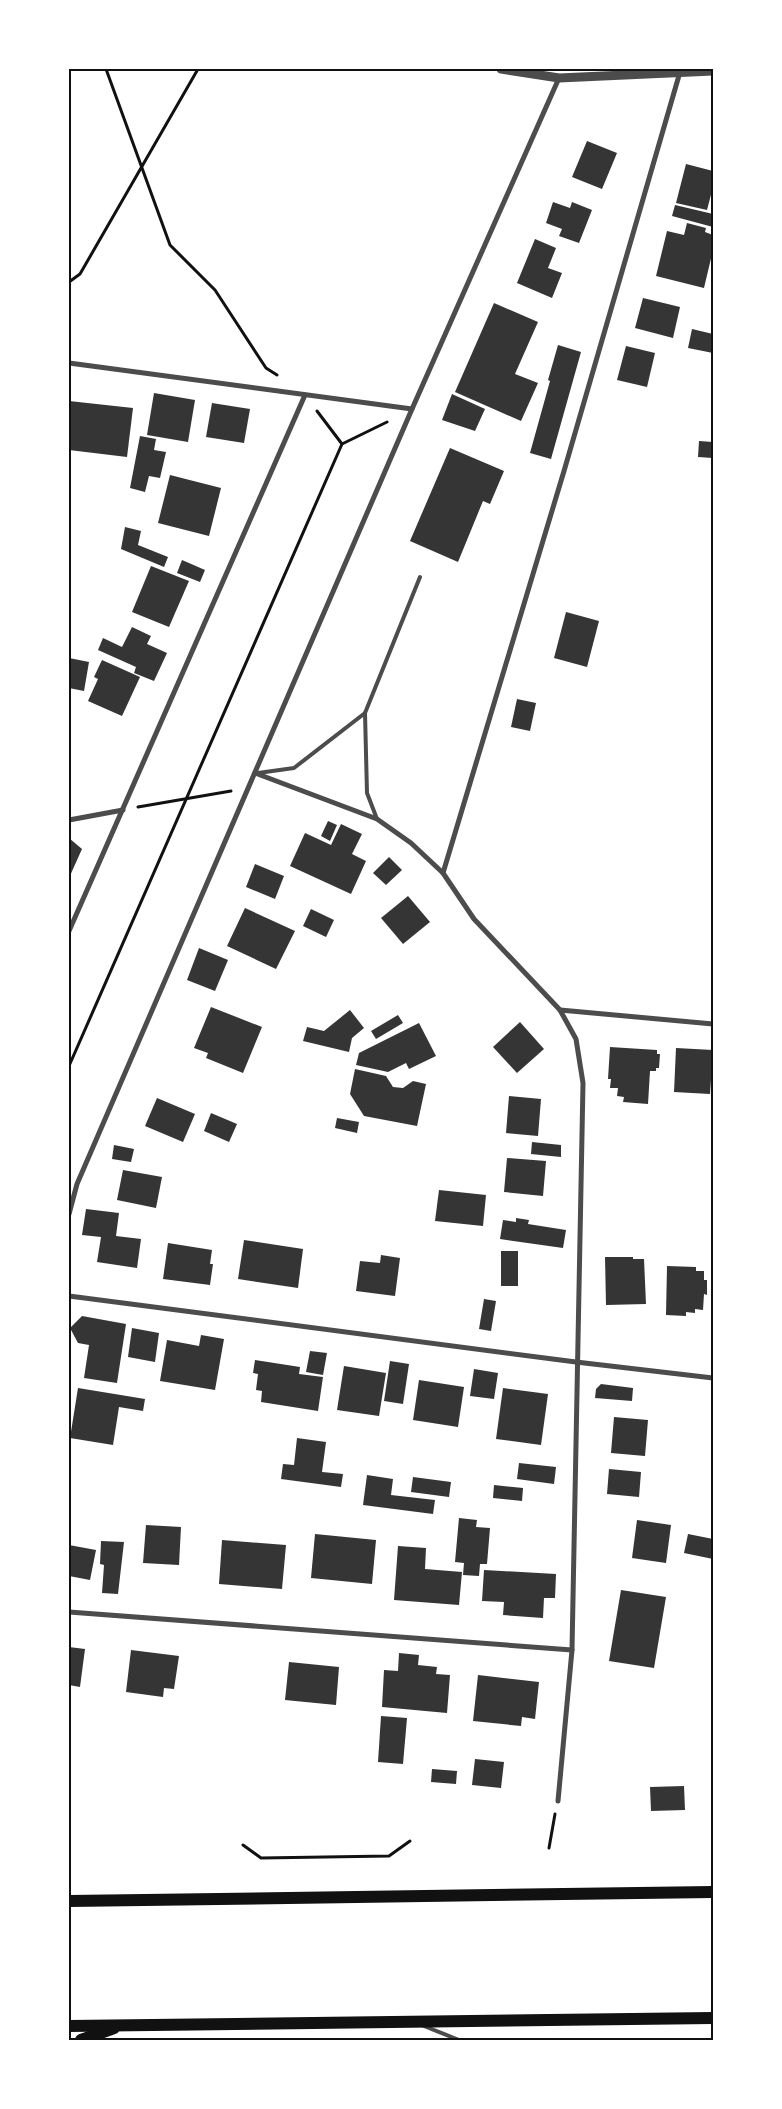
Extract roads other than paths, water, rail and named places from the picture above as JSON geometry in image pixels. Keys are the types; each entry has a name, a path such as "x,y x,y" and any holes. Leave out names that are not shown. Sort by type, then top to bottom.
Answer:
{"main road":[{"path":"69,1901 713,1892"},
{"path":"69,2026 713,2018"},
{"path":"81,2040 122,2026"}],"street":[{"path":"501,69 558,78 713,71"},
{"path":"443,873 564,472 680,71"},
{"path":"69,1214 77,1184 412,409 558,78"},
{"path":"69,363 412,409"},
{"path":"69,931 305,395"},
{"path":"255,773 377,819 411,842 443,873 474,919 560,1010 576,1039 583,1083 576,1362 572,1650 558,1801"},
{"path":"69,820 123,810"},
{"path":"560,1010 713,1024"},
{"path":"69,1296 713,1378"},
{"path":"69,1612 572,1650"}],"lane":[{"path":"377,819 367,793 365,713 420,577"},
{"path":"255,773 294,768 365,713"},
{"path":"415,2022 459,2040"}]}
